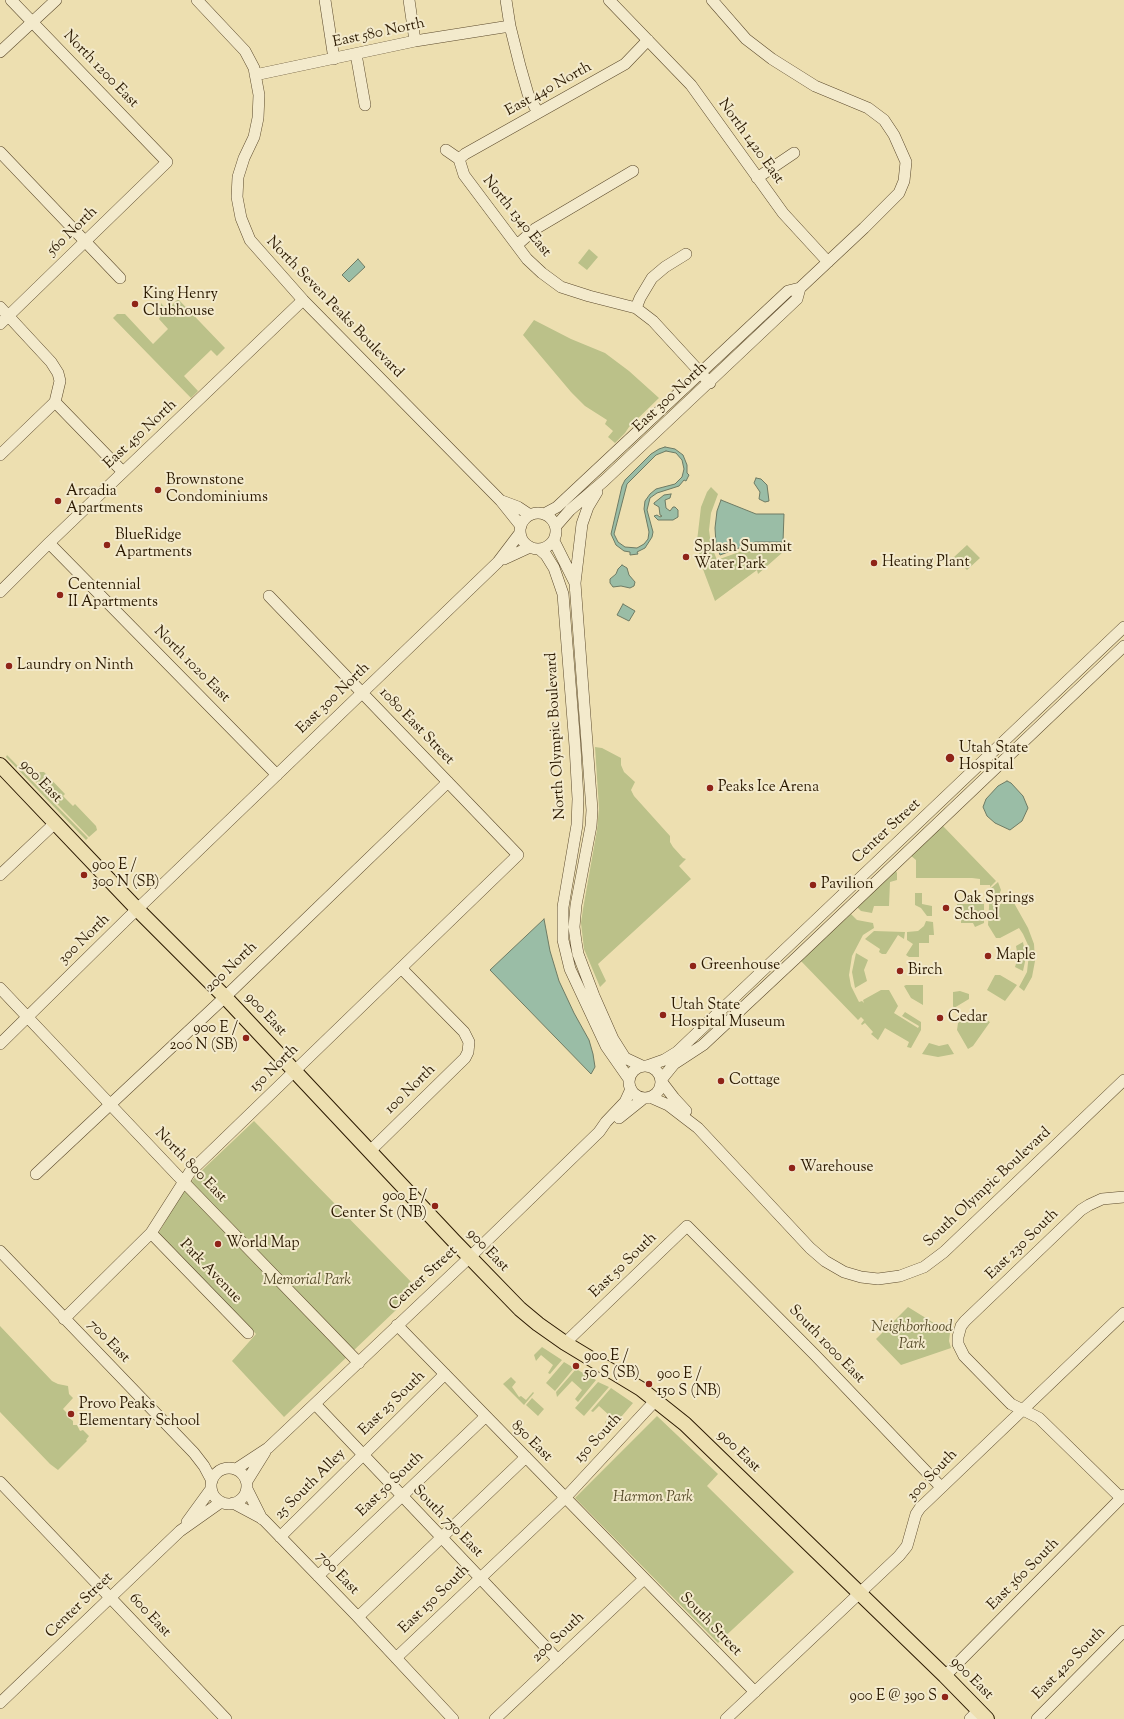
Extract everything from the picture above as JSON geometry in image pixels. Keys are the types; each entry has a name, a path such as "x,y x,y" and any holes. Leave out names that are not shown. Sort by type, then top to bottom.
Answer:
{"main road":[{"name":"900 East","path":"0,765 137,909 225,997 520,1309 565,1343 641,1389 685,1424 945,1676 978,1716"}],"street":[{"name":"North 1200 East","path":"11,0 167,162"},
{"path":"0,52 56,0"},
{"name":"North Seven Peaks Boulevard","path":"197,0 244,51 254,68 259,95 258,118 254,137 244,158 238,177 237,198 250,240 303,300 501,501 521,529"},
{"path":"325,0 334,59"},
{"path":"409,0 415,41"},
{"path":"506,0 510,26 528,94 538,113"},
{"name":"North 1420 East","path":"610,0 691,85 783,213 828,262"},
{"name":"East 300 North","path":"544,514 557,507 788,291 800,288 899,193 904,181 906,162 894,135 884,120 868,108 815,86 767,55 746,39 712,0"},
{"name":"East 580 North","path":"255,75 415,41 510,26"},
{"name":"East 440 North","path":"460,159 464,154 625,64 648,40"},
{"path":"356,54 364,105"},
{"path":"446,150 460,159"},
{"path":"0,152 120,278"},
{"path":"757,178 794,153"},
{"name":"North 1340 East","path":"460,159 464,175 527,259 561,287 636,308 653,321 710,383"},
{"name":"560 North","path":"0,324 167,162"},
{"path":"517,245 535,229 633,172"},
{"path":"636,308 652,278 665,267 686,254"},
{"name":"East 300 North","path":"556,526 570,510 604,481 710,383 797,300 800,288"},
{"name":"East 450 North","path":"0,592 49,543 303,300"},
{"path":"0,307 54,366 60,381 55,402 0,455"},
{"path":"55,402 123,472"},
{"path":"575,583 582,524 590,503 604,481"},
{"name":"North Seven Peaks Boulevard","path":"501,501 518,507 530,515"},
{"path":"544,514 553,520 557,532 554,541 545,548 535,548 525,543 521,529 525,518 530,515 544,514"},
{"name":"East 300 North","path":"191,858 498,562 521,529"},
{"name":"North Olympic Boulevard","path":"554,541 575,583 592,810 591,826 576,905 574,927 578,954 613,1039 625,1058 644,1066"},
{"name":"North 1020 East","path":"49,543 277,775"},
{"name":"East 300 North","path":"498,562 513,554 535,548"},
{"name":"North Olympic Boulevard","path":"535,548 546,555 554,568 563,594 575,746 578,799 577,825 563,907 563,940 570,969 606,1046 630,1084"},
{"name":"1080 East Street","path":"269,596 516,852"},
{"name":"Center Street","path":"644,1066 664,1060 677,1052 998,747 1122,632"},
{"name":"Center Street","path":"661,1080 674,1064 703,1044 790,964 1124,646"},
{"path":"998,747 1008,757"},
{"name":"200 North","path":"36,1174 225,997 448,782"},
{"path":"0,875 55,823"},
{"path":"906,834 916,845"},
{"name":"150 North","path":"64,1318 151,1233 190,1172 518,855 516,852"},
{"name":"300 North","path":"0,1044 191,858"},
{"path":"848,890 857,899"},
{"path":"780,954 790,964"},
{"name":"100 North","path":"370,1151 466,1058 469,1047 467,1037 464,1032 401,968"},
{"name":"North 800 East","path":"0,988 110,1105 359,1362"},
{"path":"713,1018 722,1027"},
{"path":"644,1066 651,1067 658,1072 661,1080 659,1090 647,1097 636,1095 630,1084 634,1071 644,1066"},
{"name":"South Olympic Boulevard","path":"661,1080 698,1128 810,1248 825,1261 844,1272 861,1277 878,1279 900,1276 924,1267 944,1252 1124,1080"},
{"name":"Center Street","path":"230,1469 268,1448 470,1257 599,1132 606,1122 625,1102 630,1084"},
{"name":"Center Street","path":"599,1132 611,1126 632,1106 647,1097"},
{"name":"South Olympic Boulevard","path":"647,1097 672,1108 698,1128"},
{"name":"East 230 South","path":"1022,1410 1011,1404 964,1356 958,1344 961,1326 1081,1210 1102,1199 1124,1197"},
{"name":"East 50 South","path":"565,1343 686,1226"},
{"name":"South 1000 East","path":"686,1226 816,1355 941,1487"},
{"name":"Park Avenue","path":"151,1233 248,1333"},
{"name":"700 East","path":"0,1251 194,1453 204,1466 212,1485"},
{"name":"300 South","path":"726,1719 899,1556 907,1546 916,1514 920,1508 1124,1314"},
{"name":"850 East","path":"397,1325 644,1579"},
{"name":"East 25 South","path":"363,1455 445,1374"},
{"name":"150 South","path":"565,1498 655,1401"},
{"name":"South 750 East","path":"314,1404 558,1660"},
{"path":"1022,1410 1039,1418 1122,1496"},
{"name":"East 50 South","path":"318,1576 485,1417"},
{"name":"Center Street","path":"247,1485 268,1448"},
{"name":"700 East","path":"194,1453 230,1469"},
{"name":"25 South Alley","path":"280,1537 363,1455"},
{"path":"358,1617 526,1457"},
{"path":"230,1469 242,1473 247,1485 243,1497 234,1503 221,1502 216,1498 212,1485 217,1472 230,1469"},
{"name":"600 East","path":"0,1482 226,1719"},
{"name":"Center Street","path":"180,1531 212,1485"},
{"name":"700 East","path":"247,1485 262,1519"},
{"name":"East 360 South","path":"945,1676 1122,1496"},
{"name":"East 150 South","path":"393,1654 480,1578 565,1498"},
{"name":"Center Street","path":"0,1703 180,1531 221,1502"},
{"name":"700 East","path":"234,1503 262,1519 358,1617 453,1719"},
{"name":"200 South","path":"495,1719 644,1579"},
{"name":"South Street","path":"644,1579 755,1692"},
{"name":"East 420 South","path":"1037,1719 1124,1631"}],"green space":[{"path":"589,249 598,257 587,270 578,263"},
{"path":"178,299 225,348 217,356 211,350 184,376 198,391 191,398 113,318 117,314 125,314 153,344 168,329 155,312 161,306 161,303 167,310"},
{"path":"534,320 571,339 605,353 629,371 659,398 615,443 608,437 613,431 605,424 607,420 585,406 571,392 523,335"},
{"path":"711,487 718,494 711,513 709,530 711,545 717,560 756,546 783,546 783,552 758,574 757,570 715,601 701,564 697,541 701,507 707,492"},
{"path":"967,545 980,558 967,570 954,557"},
{"path":"595,747 602,748 621,758 621,765 624,772 635,782 631,790 634,796 670,836 670,842 673,847 683,858 686,859 679,866 691,879 598,964 606,981 600,987 584,949 581,923 597,830 599,808"},
{"path":"7,755 88,838 86,840 6,757"},
{"path":"40,772 44,772 65,794 63,796 73,806 75,804 96,826 97,830 89,837 33,779"},
{"path":"942,825 996,881 990,887 990,885 980,885 980,879 972,878 916,878 916,860 910,855"},
{"path":"895,869 897,873 897,880 890,882 889,906 874,906 872,913 861,911 857,907"},
{"path":"998,882 1001,890 999,895 992,901 994,907 1007,901 1014,903 1028,928 1034,944 1035,961 1032,977 1024,991 1019,987 1027,972 1029,954 1028,945 1023,934 1019,928 1000,938 996,938 988,925 990,889"},
{"path":"915,893 922,893 922,904 932,906 932,916 927,916 921,908 915,905"},
{"path":"957,904 984,904 984,923 975,927 973,923 961,923 961,914 957,914"},
{"path":"851,914 857,920 873,923 874,928 863,935 852,956 849,975 851,986 859,1002 862,1001 864,1003 863,1000 881,990 889,990 898,1006 894,1013 918,1028 919,1026 902,1016 905,1012 921,1022 921,1030 911,1048 907,1047 909,1042 885,1028 878,1040 871,1034 873,1032 865,1023 862,1025 861,1024 864,1020 861,1017 858,1020 800,960"},
{"path":"926,921 933,922 934,935 929,935 929,943 919,943 919,957 909,957 906,955 913,944 907,940 907,932 918,931 924,926"},
{"path":"874,931 905,932 904,939 898,935 886,954 882,954 879,952 880,949 865,939"},
{"path":"1023,942 1026,957 1023,971 1015,967 1018,957 1016,946"},
{"path":"856,953 868,960 864,970 867,981 855,988 852,972"},
{"path":"995,975 1000,975 1017,985 1005,1001 987,990"},
{"path":"923,985 923,1005 911,998 904,986"},
{"path":"960,991 969,994 969,999 954,1008 953,992"},
{"path":"975,1013 990,1022 973,1046 968,1049 957,1030 958,1023"},
{"path":"929,1043 939,1046 948,1044 954,1054 938,1057 922,1054"},
{"name":"Memorial Park","path":"254,1121 418,1289 284,1417 232,1361 256,1334 158,1234 179,1198 195,1177"},
{"name":"Neighborhood Park","path":"908,1307 950,1333 949,1341 951,1348 901,1365 876,1339"},
{"path":"0,1326 52,1381 68,1386 69,1394 73,1398 63,1409 67,1413 67,1416 73,1421 73,1425 77,1425 80,1431 83,1430 89,1436 86,1440 87,1441 58,1470 50,1464 0,1412"},
{"path":"542,1347 562,1360 550,1374 548,1373 553,1365 541,1355 536,1361 534,1355"},
{"path":"564,1362 574,1368 555,1391 546,1383"},
{"path":"576,1369 596,1380 578,1402 575,1399 582,1390 572,1381 557,1397 556,1392"},
{"path":"511,1377 516,1382 512,1387 519,1397 521,1396 526,1400 533,1392 534,1393 524,1405 503,1384"},
{"path":"598,1382 609,1387 584,1416 575,1408"},
{"path":"611,1388 633,1403 616,1423 606,1423 605,1422 610,1416 599,1406 593,1412 591,1411"},
{"path":"532,1398 544,1409 538,1416 526,1405"},
{"name":"Harmon Park","path":"657,1416 718,1474 707,1486 794,1572 718,1643 575,1498"}],"shaded area":[{"path":"358,259 365,267 349,282 342,275"},
{"path":"665,447 675,449 683,455 687,465 687,473 689,475 686,481 684,480 679,486 657,493 650,498 647,510 653,532 652,537 645,548 637,552 638,554 630,555 630,552 624,551 616,545 611,534 622,486 625,480 651,454","holes":["666,451 676,453 682,460 684,469 682,477 675,484 656,489 650,494 645,501 644,509 649,532 648,539 644,544 637,548 625,547 618,542 614,534 627,484 656,455"]},
{"path":"756,478 761,479 767,485 769,501 765,502 759,499 760,492 754,483"},
{"path":"671,494 670,498 665,500 666,508 670,511 673,507 675,507 678,510 678,517 673,520 658,520 654,516 662,516 660,515 659,507 654,503 664,495"},
{"path":"721,500 756,514 784,514 783,542 755,542 720,555 716,544 715,528 717,511"},
{"path":"622,565 627,568 629,575 635,582 634,586 630,588 621,586 613,587 610,583 610,579 616,574"},
{"path":"623,604 635,611 629,621 617,615"},
{"path":"1007,781 1011,783 1023,796 1028,808 1022,821 1010,830 995,823 987,816 983,807 986,799 998,786"},
{"path":"544,919 550,951 559,981 589,1040 595,1067 591,1074 490,970"}],"place":[{"name":"King Henry Clubhouse","path":"135,304"},
{"name":"Brownstone Condominiums","path":"158,490"},
{"name":"Arcadia Apartments","path":"58,501"},
{"name":"BlueRidge Apartments","path":"107,545"},
{"name":"Splash Summit Water Park","path":"686,557"},
{"name":"Heating Plant","path":"874,563"},
{"name":"Centennial II Apartments","path":"60,595"},
{"name":"Laundry on Ninth","path":"9,666"},
{"name":"Utah State Hospital","path":"950,758"},
{"name":"Peaks Ice Arena","path":"710,788"},
{"name":"900 E / 300 N (SB)","path":"84,875"},
{"name":"Pavilion","path":"813,885"},
{"name":"Oak Springs School","path":"946,908"},
{"name":"Maple","path":"988,956"},
{"name":"Greenhouse","path":"693,966"},
{"name":"Birch","path":"900,971"},
{"name":"Utah State Hospital Museum","path":"663,1015"},
{"name":"Cedar","path":"940,1018"},
{"name":"900 E / 200 N (SB)","path":"246,1038"},
{"name":"Cottage","path":"721,1081"},
{"name":"Warehouse","path":"792,1168"},
{"name":"900 E / Center St (NB)","path":"435,1206"},
{"name":"World Map","path":"218,1244"},
{"name":"900 E / 50 S (SB)","path":"576,1366"},
{"name":"900 E / 150 S (NB)","path":"649,1384"},
{"name":"Provo Peaks Elementary School","path":"71,1414"},
{"name":"900 E @ 390 S","path":"945,1697"}]}
